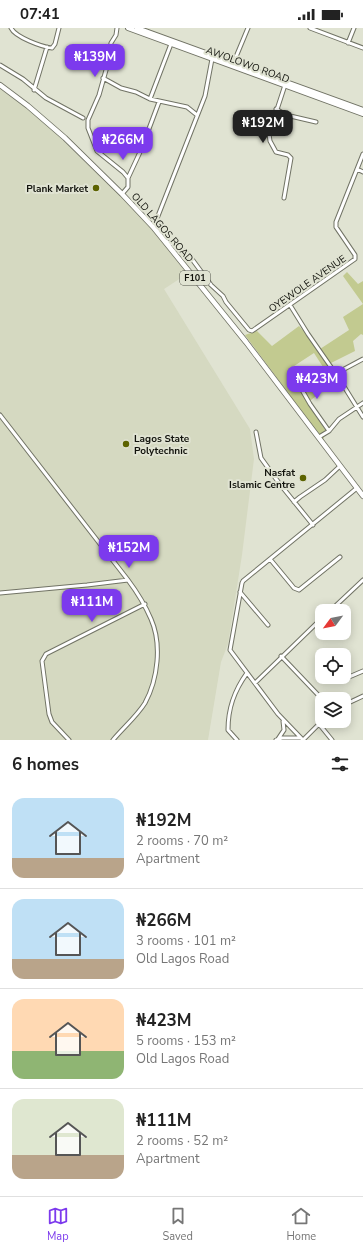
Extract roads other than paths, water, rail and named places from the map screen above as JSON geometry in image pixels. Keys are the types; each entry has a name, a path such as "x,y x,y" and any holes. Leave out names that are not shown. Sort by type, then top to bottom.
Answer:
{"main road":[{"name":"AWOLOWO ROAD","path":"128,28 212,59 233,64 284,85 363,114"},
{"name":"AWOLOWO ROAD","path":"137,28 363,110"},
{"name":"OLD LAGOS ROAD","path":"0,85 28,106 65,138 122,194 165,240 246,342 363,496"}],"street":[{"path":"11,28 12,32 17,35 47,48 52,48 55,44 59,28"},
{"path":"117,28 99,95 88,120 88,128 97,151 118,166 128,178"},
{"path":"233,64 248,28"},
{"path":"310,28 363,48"},
{"path":"348,42 354,28"},
{"path":"150,99 171,44"},
{"path":"34,90 47,48"},
{"path":"154,228 205,96 212,59"},
{"path":"0,65 23,79 34,90 46,98 83,118"},
{"path":"103,78 121,88 136,92 150,99 187,107 197,115"},
{"path":"284,85 270,129 270,142 276,152 290,156 291,160 284,198"},
{"path":"122,194 128,187 128,178 159,102"},
{"path":"276,109 286,114 316,122"},
{"name":"OYEWOLE AVENUE","path":"165,240 189,255 211,285 219,291 226,302 252,331 355,259 355,255 336,227 336,222 363,154"},
{"path":"357,169 363,172"},
{"path":"290,305 363,417"},
{"path":"335,374 363,359"},
{"path":"294,376 328,431"},
{"path":"319,437 328,431 339,419 363,403"},
{"path":"0,415 128,580 144,604 152,621 155,634 157,660 155,673 145,703 113,740"},
{"path":"256,432 260,456 313,525"},
{"path":"294,502 325,480 340,466"},
{"path":"302,739 283,719 230,650 240,592 243,581 357,488"},
{"path":"270,559 294,588 299,590 340,557"},
{"path":"0,593 87,586 128,580"},
{"path":"337,604 363,580"},
{"path":"240,592 268,625"},
{"path":"69,740 52,722 49,714 42,660 46,654 144,604"},
{"path":"255,683 315,624"},
{"path":"281,656 315,692"},
{"path":"351,676 363,671"},
{"path":"237,740 228,730 230,709 232,699 238,685 247,673"},
{"path":"351,702 363,696"},
{"path":"277,739 284,730 283,719"},
{"path":"277,739 302,739 315,728"},
{"path":"322,728 332,740"}],"place":[{"name":"Plank Market","path":"96,188"},
{"name":"Lagos State Polytechnic","path":"126,444"},
{"name":"Nasfat Islamic Centre","path":"303,478"}]}
